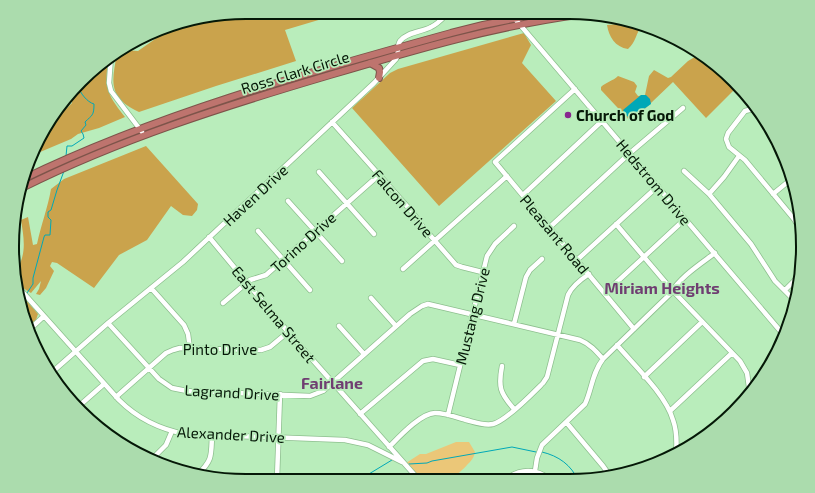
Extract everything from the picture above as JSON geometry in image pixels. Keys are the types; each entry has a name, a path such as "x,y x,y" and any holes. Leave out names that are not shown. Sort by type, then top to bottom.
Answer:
{"highway":[{"name":"Ross Clark Circle","path":"30,176 140,128 196,108 304,75 501,19"},
{"name":"Ross Clark Circle","path":"28,185 143,135 198,116 306,82 454,39 520,24 552,19"},
{"path":"370,63 379,68 379,78"},
{"path":"304,75 306,82"},
{"path":"196,108 198,116"}],"street":[{"path":"399,55 398,48 400,41 405,37 432,26 441,19"},
{"name":"Hedstrom Drive","path":"515,19 780,331"},
{"name":"Haven Drive","path":"55,370 108,323 172,272 210,238 379,78 392,65 399,55"},
{"path":"110,64 109,83 113,96 140,128 143,135"},
{"name":"Pleasant Road","path":"575,88 495,162 634,329"},
{"path":"550,227 630,153 683,108"},
{"path":"750,109 744,113 728,133 724,141 745,160 794,220"},
{"path":"523,195 602,121"},
{"name":"Falcon Drive","path":"332,122 456,264 482,272"},
{"path":"709,194 724,177 739,156"},
{"path":"684,171 709,194 756,251 775,281 791,296"},
{"path":"319,172 374,234"},
{"name":"Torino Drive","path":"223,302 253,278 266,275 379,175"},
{"path":"403,269 507,176"},
{"path":"773,194 787,183"},
{"path":"577,260 658,186"},
{"path":"288,201 342,262"},
{"path":"605,293 685,219"},
{"path":"616,224 672,290 740,361 747,373 749,385"},
{"name":"Mustang Drive","path":"448,415 487,256 490,249 514,226"},
{"path":"258,231 310,290"},
{"name":"East Selma Street","path":"210,238 288,332 413,474"},
{"path":"535,471 537,458 542,445 585,404 595,371 603,359 670,294 687,275 714,253"},
{"path":"514,324 526,277 530,270 542,259"},
{"path":"389,447 426,415 435,413 448,415 484,424 492,424 503,419 543,383 547,377 570,290 588,274"},
{"path":"785,290 793,282"},
{"path":"151,288 184,325 188,334 190,349"},
{"name":"Alexander Drive","path":"24,293 116,397 140,418 155,426 185,434 331,438 353,441 374,448 402,462"},
{"path":"371,298 396,326"},
{"name":"Lagrand Drive","path":"108,323 159,380 183,391 314,395 323,391 416,309 428,304 586,343 603,359"},
{"path":"33,326 44,316"},
{"path":"644,377 702,322"},
{"path":"339,326 364,354"},
{"name":"Pinto Drive","path":"116,397 148,368 171,351 180,348 261,350 272,345 288,332"},
{"path":"617,346 659,394 670,411 676,429 676,447"},
{"path":"670,411 732,353"},
{"path":"360,414 423,360 433,359 460,365"},
{"path":"502,366 499,384 500,390 514,409"},
{"path":"82,403 104,384"},
{"path":"277,474 280,394"},
{"path":"566,422 606,471"},
{"path":"156,455 166,445 172,431"},
{"path":"202,470 207,466 210,460 212,435"},
{"path":"515,474 522,471 535,471 540,474"}],"shaded area":[{"path":"232,19 322,19 285,30 296,61 139,112 129,107 122,101 114,89 113,82 116,60 131,50 138,51 160,36 202,23"},
{"path":"617,24 639,30 633,43 628,49 623,48 613,41 609,34 607,25"},
{"path":"524,33 531,45 522,63 556,101 439,206 352,108 390,73 398,69"},
{"path":"695,57 719,75 734,90 706,118 673,82 631,122 601,90 603,85 618,76 634,82 637,86 635,92 638,96 645,95 649,76 654,70 668,78"},
{"path":"108,66 107,84 110,96 125,117 99,128 78,134 71,139 39,152 57,120 72,103 75,96 96,75"},
{"path":"146,146 198,204 197,210 192,216 183,215 171,206 147,240 119,255 94,288 57,263 52,262 50,266 54,271 46,288 40,295 36,294 41,281 31,293 23,288 19,264 22,259 24,246 21,220 28,217 33,245 37,244 51,189 64,179"},
{"path":"25,299 38,314 36,320 32,323"},
{"path":"456,442 469,442 475,452 470,462 458,474 416,474 406,463 420,454 426,454"}],"water":[{"path":"641,95 646,95 650,99 651,104 629,118 623,110"}],"waterway":[{"path":"66,156 67,146 72,146 84,138 81,131 86,125 85,122 94,111 94,104 84,97 80,91"},
{"path":"27,293 33,284 33,278 44,237 45,235 50,235 51,220 48,217 48,212 51,210 64,171"},
{"path":"409,464 427,463 512,447 536,452"},
{"path":"542,452 554,456 564,462 574,474"},
{"path":"369,474 392,460"}],"place":[{"name":"Church of God","path":"568,115"}],"district":[{"name":"Miriam Heights","path":"662,287"},
{"name":"Fairlane","path":"332,382"}]}
